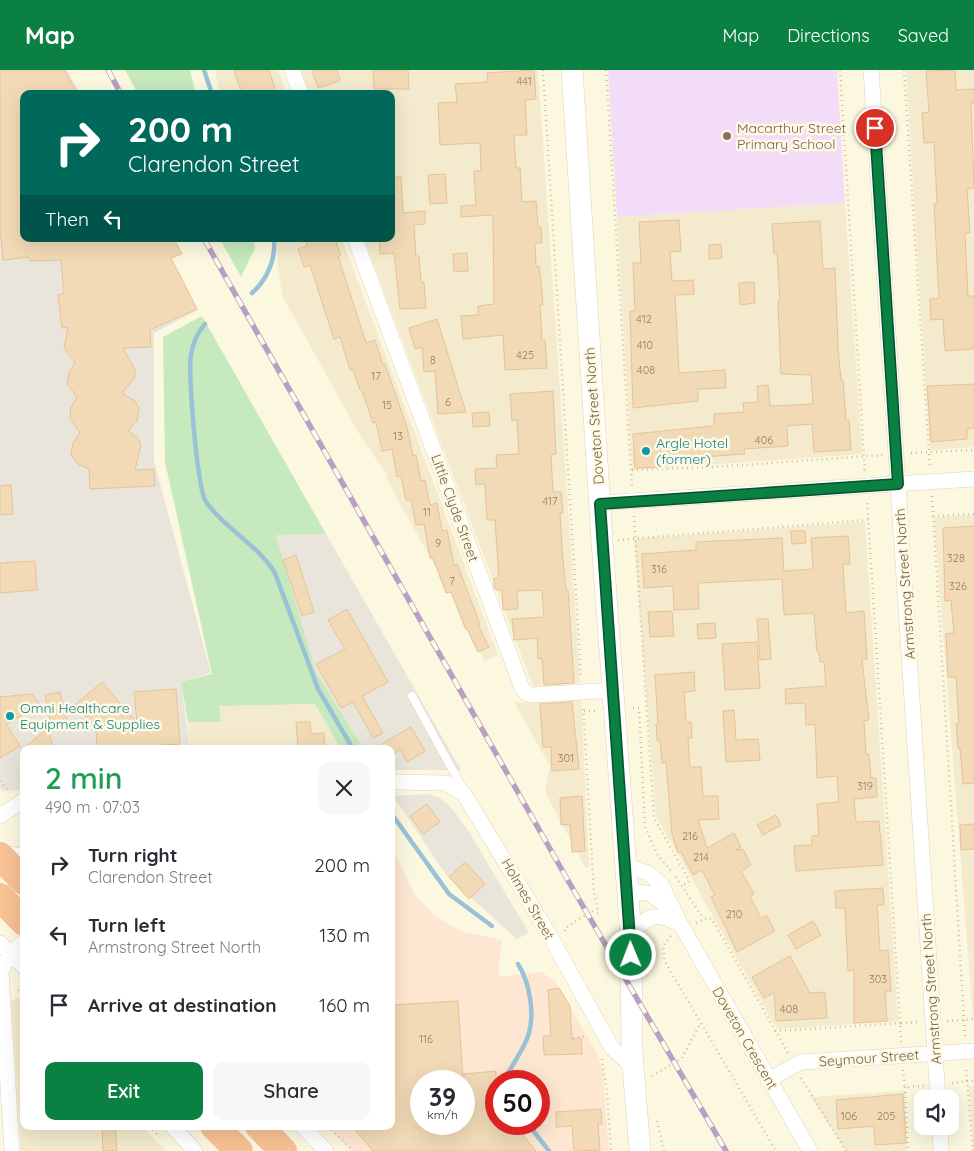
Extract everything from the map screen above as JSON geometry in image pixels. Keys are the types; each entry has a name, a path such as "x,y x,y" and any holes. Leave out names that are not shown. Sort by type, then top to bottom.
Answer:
{"highway":[{"path":"0,855 20,877"},
{"path":"0,897 20,918"},
{"path":"218,1130 240,1151"},
{"path":"263,1130 283,1151"}],"main road":[{"name":"Doveton Street North","path":"572,70 602,541 631,937 639,1072 640,1151"}],"street":[{"path":"292,70 300,90"},
{"name":"Armstrong Street North","path":"871,70 937,1090"},
{"name":"Little Clyde Street","path":"356,242 522,688 530,694 614,690"},
{"path":"600,504 974,479"},
{"name":"Holmes Street","path":"395,782 448,783 467,798 550,936 612,1048 639,1072"},
{"path":"0,816 15,799"},
{"path":"0,855 20,856"},
{"name":"Doveton Crescent","path":"626,865 648,873 658,881 768,1080 810,1151"},
{"name":"Doveton Crescent","path":"628,892 649,892 666,904 680,923"},
{"path":"631,937 640,924 650,917 666,918 680,923"},
{"path":"5,948 20,943"},
{"path":"5,948 20,964"},
{"path":"5,948 1,972 12,1151"},
{"name":"Seymour Street","path":"768,1080 794,1064 974,1051"},
{"path":"176,1130 193,1150"},
{"path":"306,1130 326,1151"},
{"path":"940,1135 941,1151"}],"lane":[{"path":"412,696 467,798"}],"path":[{"path":"543,70 582,692"},
{"path":"606,70 632,470 632,502 648,707 654,818 689,880 688,884 683,885"},
{"path":"632,470 712,467 863,456 840,70"},
{"path":"904,70 928,452 974,450"},
{"path":"974,514 933,516 940,663 965,1020 974,1019"},
{"path":"602,541 868,520 900,1023 775,1031"},
{"path":"626,709 648,707"},
{"path":"639,708 646,833"},
{"path":"559,931 564,933 564,928 592,911 598,913 594,892 584,711 602,710"},
{"path":"0,781 15,799"},
{"path":"776,1151 700,1024 663,955 666,940 680,923 712,919 794,1064 846,1151"},
{"path":"14,986 20,992"},
{"path":"639,1072 682,1058 700,1024"},
{"path":"573,1038 590,1035"},
{"path":"602,1057 607,1092 611,1151"},
{"path":"972,1151 967,1082 974,1081"},
{"path":"905,1087 908,1151"},
{"path":"332,1130 353,1151"}],"shaded area":[{"path":"0,70 67,70 78,90 20,90 20,242 161,242 198,310 154,333 154,461 211,673 181,682 189,745 20,745 20,790 3,791 0,788"},
{"path":"215,70 278,70 286,90 219,90"},
{"path":"301,70 538,70 580,683 533,686 365,242 395,242 395,90 308,90"},
{"name":"Macarthur Street Primary School","path":"608,70 837,70 845,203 617,217"},
{"path":"906,70 974,70 974,447 930,450"},
{"path":"845,203 862,454 632,470 617,217"},
{"path":"277,242 343,242 498,655 485,661 469,634 456,603 399,502 386,477 388,476 361,437 283,297 278,268"},
{"path":"974,515 974,1017 973,1017 934,517"},
{"path":"865,522 898,1021 777,1029 656,816 634,539"},
{"path":"326,534 461,770 395,770 395,745 362,745 316,672 276,535"},
{"path":"581,698 589,867 585,867 545,792 550,766 514,702"},
{"path":"315,704 339,745 190,745 188,722 221,722 218,706"},
{"path":"428,794 440,798 449,805 468,830 529,933 517,939 447,876 395,799 395,796"},
{"path":"395,855 415,895 434,915 460,931 502,940 498,977 541,972 555,981 598,1055 603,1074 609,1151 351,1151 332,1130 395,1130"},
{"path":"17,997 20,1000 20,1130 146,1130 166,1151 21,1151 11,1002"},
{"path":"969,1086 974,1086 974,1151 973,1151"},
{"path":"905,1091 907,1151 846,1151 811,1097"}],"green space":[{"path":"125,70 190,70 195,90 136,90"},
{"path":"222,242 254,242 255,248 241,277"},
{"path":"202,316 326,534 276,535 316,672 362,745 339,745 315,704 219,706 221,722 188,722 181,682 212,674 165,462 163,337"}],"building":[{"path":"0,70 64,70 76,90 20,90 20,242 176,242 182,254 171,258 197,309 150,330 151,347 123,348 135,370 135,377 122,393 135,401 139,409 137,421 128,431 137,437 141,445 135,470 154,469 155,486 90,489 89,469 78,464 71,455 73,443 80,433 70,418 71,407 77,397 67,384 69,372 75,363 64,348 68,327 62,328 58,295 64,293 61,260 30,261 29,257 3,260 0,227"},
{"path":"234,70 269,70 276,90 241,90"},
{"path":"312,70 337,70 340,81 318,88"},
{"path":"373,70 408,70 409,89 374,89"},
{"path":"534,70 536,99 525,100 527,135 514,135 516,168 520,168 522,202 536,201 538,227 541,227 542,243 535,243 536,266 539,266 542,291 543,305 540,305 542,340 545,340 547,368 505,370 503,335 463,339 461,316 478,315 478,306 494,304 493,215 461,217 461,206 476,205 474,171 481,171 480,143 440,145 438,103 457,102 455,84 488,82 487,73"},
{"path":"955,70 956,90 974,89 974,103 971,103 974,188 967,189 970,233 965,233 968,296 974,296 974,349 945,351 943,319 931,320 930,299 939,298 934,204 937,203 934,142 924,143 922,113 929,112 926,71"},
{"path":"445,174 447,203 430,204 428,175"},
{"path":"395,177 401,177 403,213 425,211 425,224 414,225 416,256 419,256 421,282 424,282 426,308 400,309 394,253 380,254 379,242 395,242"},
{"path":"679,220 681,251 670,252 672,281 693,280 694,294 675,295 679,373 725,370 726,388 698,389 698,401 633,408 630,311 635,311 633,263 641,263 639,222"},
{"path":"820,221 823,269 835,268 838,348 846,420 849,420 851,450 814,452 812,424 787,426 788,446 744,449 745,454 659,460 660,467 635,468 633,434 714,426 714,414 744,412 743,403 758,402 757,386 768,385 770,406 813,404 811,375 781,374 778,301 780,301 777,253 774,253 772,224"},
{"path":"306,242 336,242 341,256 338,256 366,343 375,340 383,365 385,364 407,427 413,456 416,455 421,481 425,480 430,505 437,503 442,531 447,530 454,566 457,564 480,624 478,625 489,647 478,652 466,630 451,592 446,593 433,558 430,558 424,524 416,525 411,500 406,500 401,476 397,477 392,449 382,451 376,422 373,423 353,369 350,370 340,337 334,339 310,265 304,267 298,249 307,246"},
{"path":"721,244 722,258 709,259 709,245"},
{"path":"467,253 468,271 454,272 453,254"},
{"path":"754,282 755,303 740,305 739,283"},
{"path":"437,319 466,412 438,414 435,371 424,372 422,347 415,349 409,328"},
{"path":"974,384 974,428 967,429 967,439 931,442 927,386"},
{"path":"553,391 556,454 551,455 553,492 561,492 563,513 560,513 562,548 566,590 568,590 574,683 544,685 542,658 538,659 537,638 514,640 512,619 544,617 542,590 517,591 518,609 503,610 502,590 496,590 494,587 494,578 499,578 495,520 487,520 485,484 476,485 475,469 497,468 496,455 519,454 517,420 512,421 510,394"},
{"path":"489,412 490,426 473,427 472,413"},
{"path":"11,485 13,514 0,515 0,486"},
{"path":"974,526 974,783 963,784 956,724 959,723 956,677 948,677 946,634 954,633 951,600 945,601 943,528"},
{"path":"791,531 805,531 806,543 792,544"},
{"path":"848,536 850,564 843,564 846,613 864,611 867,659 862,660 869,720 864,721 866,754 869,754 871,778 876,778 877,797 854,799 856,822 879,821 883,865 796,871 794,846 812,845 812,836 819,835 817,804 839,802 837,776 817,778 815,724 806,725 805,703 786,704 785,689 826,686 824,662 820,662 819,652 817,652 814,613 784,615 782,579 698,583 699,609 674,610 673,586 644,588 642,554 696,550 696,542 782,538 784,571 813,569 811,538"},
{"path":"296,555 314,612 302,616 283,560"},
{"path":"35,561 37,590 0,593 0,563"},
{"path":"347,609 388,682 362,696 383,733 373,738 353,702 341,708 316,664 345,649 328,620"},
{"path":"672,611 674,636 650,637 648,612"},
{"path":"757,619 768,619 771,659 760,660"},
{"path":"715,623 716,638 698,639 697,624"},
{"path":"757,642 760,688 725,690 722,644"},
{"path":"694,672 695,691 684,692 686,722 691,722 692,738 688,738 690,767 701,767 703,796 718,796 719,819 698,820 707,848 734,833 741,847 736,850 743,849 751,865 741,871 754,894 750,897 761,918 766,915 775,931 737,952 711,897 715,895 702,870 693,875 681,852 678,853 672,834 666,762 662,763 660,740 657,740 655,675"},
{"path":"102,682 137,723 134,692 176,689 180,744 97,745 96,729 76,704"},
{"path":"60,692 68,725 52,729 45,695"},
{"name":"Omni Healthcare Equipment & Supplies","path":"32,694 40,705 6,724 20,746 0,758 0,697"},
{"path":"572,702 579,769 552,771 551,747 543,747 540,704"},
{"path":"734,710 736,740 758,739 760,760 726,762 723,711"},
{"path":"296,722 310,722 311,734 324,733 325,745 298,745"},
{"path":"411,727 425,751 407,762 400,750 395,753 395,745 380,745"},
{"path":"48,728 52,744 28,745"},
{"path":"582,796 585,851 572,852 570,824 561,825 560,798"},
{"path":"427,804 440,822 423,834 410,816"},
{"path":"776,815 781,825 763,835 757,825"},
{"path":"974,824 974,849 961,850 960,825"},
{"path":"465,862 485,884 469,899 449,877"},
{"path":"883,888 884,905 877,905 880,951 888,950 891,991 885,992 887,1021 854,1023 854,970 848,971 845,908 836,908 835,891"},
{"path":"813,921 821,935 796,949 788,935"},
{"path":"790,956 810,993 825,992 827,1018 776,1021 774,993 764,998 752,977"},
{"path":"559,988 570,1006 572,1039 581,1038 582,1054 544,1055 543,1036 551,1036 548,990"},
{"path":"458,1001 462,1070 410,1070 410,1135 475,1135 475,1073 485,1072 485,1135 523,1135 536,1151 373,1151 355,1130 395,1130 395,1005"},
{"path":"903,1094 906,1143 875,1145 874,1126 838,1129 836,1100"},
{"path":"601,1109 602,1124 598,1124 600,1150 574,1151 572,1126 556,1127 556,1112"},
{"path":"102,1130 115,1130 117,1150 103,1151"}],"waterway":[{"path":"204,70 211,90"},
{"path":"252,293 262,282 269,269 274,254 274,242"},
{"path":"205,324 194,342 190,366 199,476 206,502 222,521 260,554 275,573 318,689 351,745"},
{"path":"395,819 449,894 492,926"},
{"path":"510,1070 526,1040 531,1022 528,989 518,964"},
{"path":"537,1135 549,1151"}],"railway":[{"path":"108,70 119,90"},
{"path":"206,242 570,884 726,1151"}],"place":[{"name":"Macarthur Street Primary School","path":"727,136"},
{"name":"Argle Hotel (former)","path":"646,451"},
{"name":"Omni Healthcare Equipment & Supplies","path":"10,716"}],"route":[{"path":"631,955 616,710 600,504 898,484 875,128"}]}
